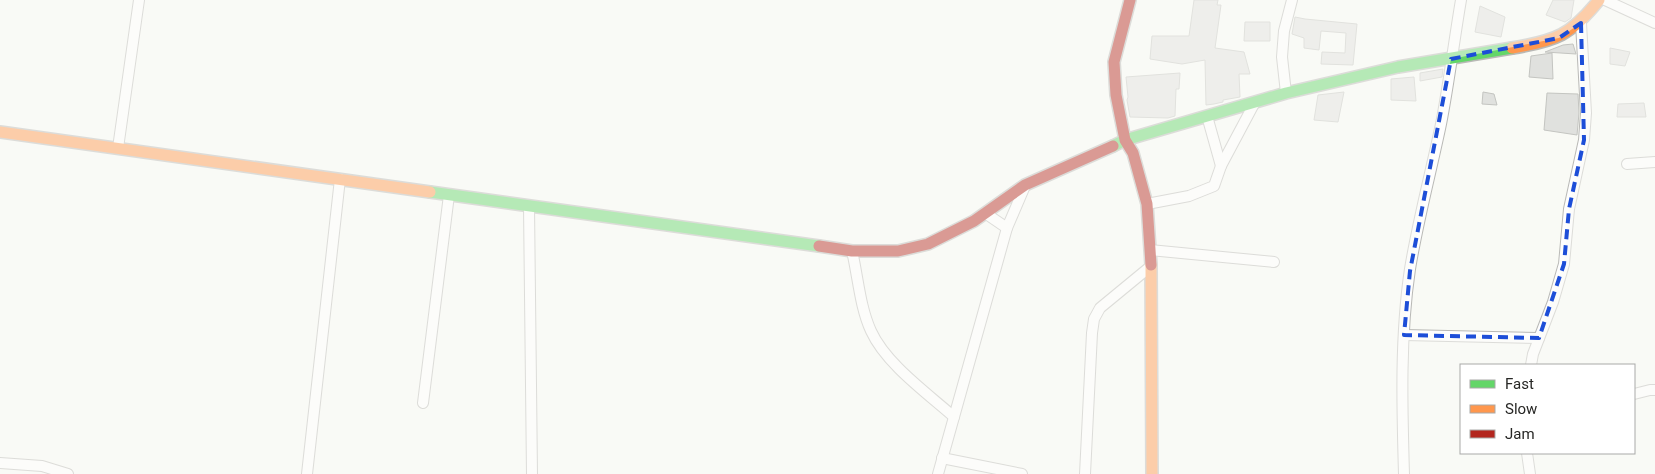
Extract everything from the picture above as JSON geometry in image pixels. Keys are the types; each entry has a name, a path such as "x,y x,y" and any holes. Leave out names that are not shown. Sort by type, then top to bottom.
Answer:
{"street":[{"path":"118,148 139,0"},
{"path":"1130,0 1114,62 1116,95 1125,140 1133,153 1147,204 1151,266 1152,474"},
{"path":"1286,93 1282,57 1284,31 1292,0"},
{"path":"1404,474 1402,413 1404,335 1410,271 1441,123 1461,0"},
{"path":"0,132 852,252 898,251 928,244 974,221 1025,185 1125,140 1254,104 1286,93 1398,67 1540,44 1559,38 1580,22 1599,0"},
{"path":"1605,0 1655,23"},
{"path":"1531,364 1564,264 1569,209 1584,140 1586,112 1580,22"},
{"path":"1147,204 1189,196 1214,186 1221,166 1254,104"},
{"path":"1207,116 1221,166"},
{"path":"1627,164 1655,162"},
{"path":"307,474 340,179"},
{"path":"938,474 1007,228 1025,185"},
{"path":"424,404 450,195"},
{"path":"529,206 532,474"},
{"path":"986,213 1007,228"},
{"path":"1150,250 1274,262"},
{"path":"852,252 865,314 871,331 882,349 895,364 954,417"},
{"path":"1085,474 1094,319 1100,308 1151,266"},
{"path":"1404,335 1539,338"},
{"path":"1635,394 1655,390"},
{"path":"1528,454 1530,474"},
{"path":"942,458 1022,474"},
{"path":"0,463 42,466 68,474"}],"highlighted area":[{"path":"1581,23 1584,140 1569,209 1564,264 1539,338 1404,335 1410,271 1451,59 1559,38"}],"building":[{"path":"1194,0 1218,0 1217,5 1221,5 1215,48 1244,52 1250,74 1239,74 1240,97 1206,105 1205,60 1182,64 1150,59 1152,36 1189,36"},
{"path":"1553,0 1574,0 1571,18 1565,22 1546,15"},
{"path":"1480,6 1505,17 1501,37 1475,32"},
{"path":"1295,17 1357,24 1353,65 1321,64 1322,52 1345,53 1346,33 1321,31 1319,50 1304,48 1304,38 1292,34"},
{"path":"1245,22 1270,22 1270,41 1244,41"},
{"path":"1573,44 1576,54 1545,52 1563,45"},
{"path":"1610,48 1630,52 1625,66 1610,64"},
{"path":"1552,53 1553,79 1529,77 1531,56"},
{"path":"1443,69 1442,77 1420,81 1420,73"},
{"path":"1180,73 1179,89 1176,89 1175,116 1168,118 1130,117 1126,77"},
{"path":"1414,77 1416,101 1391,100 1391,79"},
{"path":"1344,92 1338,122 1314,120 1318,95"},
{"path":"1483,92 1494,94 1497,105 1482,104"},
{"path":"1547,93 1578,94 1577,135 1544,130"},
{"path":"1644,103 1646,117 1617,117 1618,104"}],"traffic: fast":[{"path":"1113,146 1125,140 1286,93 1398,67 1512,48"},
{"path":"430,192 819,246"}],"traffic: slow":[{"path":"1512,48 1551,39 1562,34 1580,21 1599,0"},
{"path":"0,132 430,192"},
{"path":"1151,265 1152,474"}],"traffic: jam":[{"path":"1130,0 1114,62 1116,95 1125,140 1133,153 1147,204 1151,265"},
{"path":"819,246 852,251 898,251 928,244 974,221 1025,185 1113,146"}]}
